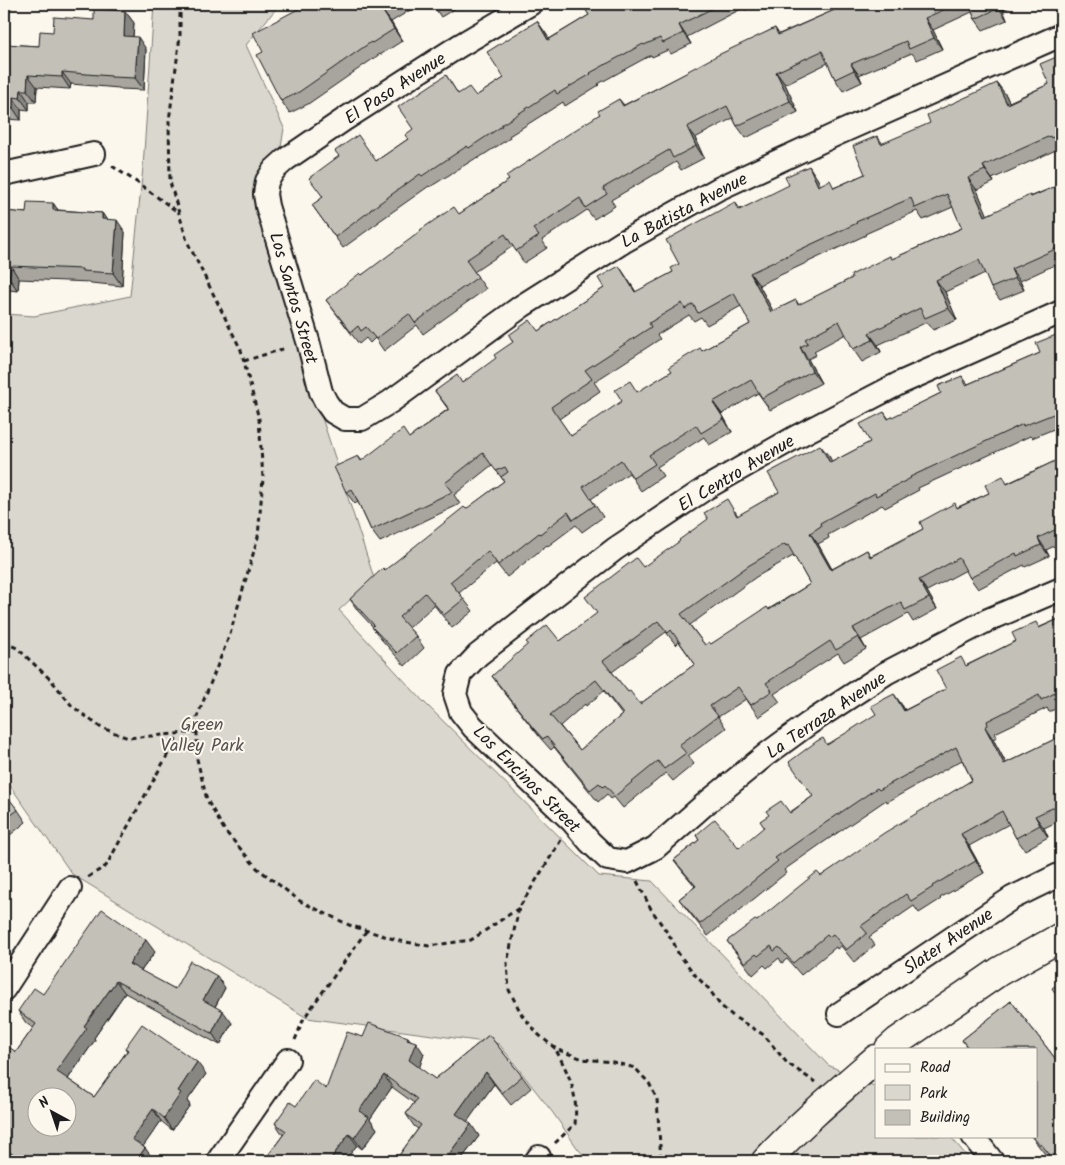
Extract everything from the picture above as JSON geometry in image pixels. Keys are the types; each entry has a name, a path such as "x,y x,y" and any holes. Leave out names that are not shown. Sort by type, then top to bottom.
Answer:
{"main road":[{"path":"897,1046 1000,972 1061,937"},
{"path":"766,1161 786,1139 875,1060"}],"street":[{"name":"El Paso Avenue","path":"267,181 274,170 285,160 338,124 459,46 530,4"},
{"name":"La Batista Avenue","path":"333,412 345,419 362,419 390,402 522,306 623,242 718,189 839,132 1061,35"},
{"path":"4,174 94,154"},
{"name":"Los Santos Street","path":"267,181 267,206 322,392 333,412"},
{"name":"El Centro Avenue","path":"455,694 460,674 478,655 616,549 706,488 794,438 900,383 1061,312"},
{"name":"La Terraza Avenue","path":"618,861 655,848 767,754 808,724 886,673 988,620 1061,589"},
{"name":"Los Encinos Street","path":"455,694 460,712 473,726 572,821 590,842 618,861"},
{"name":"Slater Avenue","path":"839,1014 1012,898 1061,874"},
{"path":"4,989 70,888"},
{"path":"218,1161 288,1060"},
{"path":"974,1138 992,1161"}],"path":[{"path":"180,4 180,36 169,121 170,182 187,241 241,350 259,419 263,478 258,537 230,634 197,717 197,759 208,800 225,830 257,868 300,901 348,924 400,941 429,946 471,940 519,908"},
{"path":"94,154 179,213"},
{"path":"244,361 308,342"},
{"path":"4,642 17,648 52,681 72,706 100,727 128,738 197,732"},
{"path":"70,888 106,866 179,734"},
{"path":"572,821 519,908 507,963 509,990 522,1015 539,1035 556,1049 583,1059 613,1062 635,1068 649,1083 657,1100 661,1161"},
{"path":"618,861 673,941 678,954 709,989 720,1005 734,1017 764,1035 787,1063 834,1095"},
{"path":"288,1060 304,1018 366,930"},
{"path":"538,1159 575,1124 577,1109 574,1091 556,1049"}],"green space":[{"name":"Green Valley Park","path":"154,4 280,4 246,45 284,128 266,245 374,578 339,610 422,700 599,876 652,881 828,1065 875,1087 875,1138 952,1138 971,1161 589,1161 499,1044 307,1018 72,874 4,777 4,314 34,316 130,296 143,167"}],"building":[{"path":"301,4 392,4 382,10 394,29 371,42 299,92 281,101 257,55 263,52 253,33 298,9 296,7"},
{"path":"582,4 721,4 679,25 683,33 663,43 660,38 643,44 590,73 557,94 555,90 469,148 467,146 422,176 420,174 335,237 312,205 323,197 309,178 339,156 335,151 358,135 376,161 408,139 405,135 413,129 398,107 446,75 458,94 469,87 476,96 504,78 487,52 537,21 548,40 589,15"},
{"path":"837,4 957,4 925,18 934,38 909,49 906,41 851,64 854,70 835,79 822,51 776,72 790,101 737,126 727,106 687,127 696,146 673,158 669,150 603,188 607,194 585,208 580,198 533,229 539,236 516,251 505,234 466,260 478,277 415,323 409,314 376,339 366,327 361,331 358,326 351,332 326,300 360,273 362,275 420,230 454,207 459,214 509,180 506,176 600,114 598,111 619,99 623,106 718,55 775,28 778,35 839,8"},
{"path":"969,4 997,4 999,8 975,19"},
{"path":"94,9 125,11 124,36 138,37 135,78 62,72 62,77 28,75 27,90 21,90 20,98 13,97 13,108 4,107 4,44 39,46 40,31 53,32 54,17 94,20"},
{"path":"1061,55 1061,134 1051,138 1050,136 983,166 985,170 968,178 985,216 1030,195 1031,197 1061,184 1061,250 1060,247 1011,269 1015,278 991,288 979,260 936,280 948,308 925,318 920,308 869,333 873,340 853,349 839,321 805,339 808,343 800,347 812,371 762,398 751,380 713,402 724,419 701,433 696,425 649,455 655,464 633,478 621,460 583,487 595,505 573,520 568,512 498,565 488,551 450,582 464,599 444,615 425,593 399,617 416,636 397,653 372,627 374,625 350,599 383,568 385,570 464,507 466,509 504,481 501,477 508,472 505,467 496,471 483,453 445,483 452,492 371,530 352,489 346,492 334,467 358,456 361,461 403,429 409,438 449,409 435,391 457,375 462,383 496,358 494,355 513,342 509,335 530,320 538,331 604,288 598,278 619,266 635,292 673,272 671,268 679,264 666,240 735,202 739,210 789,185 785,177 809,166 818,186 830,180 834,188 865,174 853,146 877,136 881,144 930,123 927,115 997,83 1007,104 1049,84 1040,64","holes":["947,194 962,228 892,259 890,256 851,275 852,278 798,305 796,300 771,312 750,273 911,198 915,208","734,293 750,324 702,351 700,348 669,367 672,371 637,392 630,381 615,390 622,401 571,436 551,407 592,379 585,370 651,327 649,323 682,303 685,309 693,304 698,313"]},
{"path":"27,202 53,203 53,210 102,213 102,219 117,220 113,273 82,271 82,269 11,266 9,278 4,278 4,211 26,213"},
{"path":"1061,333 1061,409 1056,413 1023,426 1023,424 910,477 876,496 875,493 820,523 821,526 810,533 831,570 867,550 870,557 923,529 920,522 955,503 957,508 989,493 985,485 1003,476 1007,484 1055,461 1056,463 1061,461 1061,527 1038,538 1041,545 1017,556 1016,553 970,578 959,558 919,580 929,598 905,610 901,602 853,628 858,637 836,650 830,641 766,683 772,691 751,705 738,687 710,706 718,716 679,745 686,753 664,769 658,761 615,796 605,785 603,787 599,783 590,790 546,736 543,739 534,729 492,676 528,644 526,642 547,625 560,641 597,613 585,597 636,558 643,567 680,541 708,519 704,513 727,499 737,516 779,492 768,473 820,445 830,463 870,442 860,424 884,412 888,419 941,393 938,386 962,376 966,385 1040,353 1036,343","holes":["785,544 786,546 788,545 810,584 769,610 767,607 711,644 709,642 705,645 681,614 748,566","658,621 668,633 671,630 695,664 640,704 603,661","596,680 623,714 580,750 550,715"]},
{"path":"1061,618 1061,690 1041,700 1039,695 987,721 988,725 985,727 1004,764 1061,736 1061,804 1035,816 1040,825 1016,838 1002,811 961,834 976,861 932,886 911,901 906,894 861,926 867,933 846,950 833,934 829,937 827,935 793,963 779,947 774,951 771,946 758,956 756,954 745,963 727,941 755,920 757,921 817,872 821,876 884,833 972,780 956,747 879,790 877,788 812,832 775,858 778,861 700,924 679,899 696,886 674,860 699,840 696,835 715,819 739,848 764,827 760,821 769,815 766,811 781,801 790,813 813,796 789,762 817,741 823,738 827,745 876,714 871,706 894,694 904,711 946,689 936,670 961,657 966,666 1016,641 1012,633 1036,622 1039,628"},
{"path":"4,793 18,810 4,820"},
{"path":"102,909 146,940 129,964 175,989 190,961 217,976 203,1000 223,1011 212,1033 116,981 84,1026 87,1028 56,1071 94,1097 128,1050 125,1048 142,1024 197,1062 178,1091 181,1093 164,1118 153,1109 132,1139 145,1148 136,1161 22,1161 4,1148 4,1049 6,1045 16,1052 36,1024 18,1011 34,988 43,994"},
{"path":"1061,982 1061,1002 1052,988"},
{"path":"1011,1001 1061,1066 1061,1161 1055,1161 1034,1138 1038,1138 1038,1048 968,1048 962,1040"},
{"path":"369,1023 408,1037 407,1039 416,1042 409,1060 435,1079 489,1035 522,1076 502,1093 486,1072 456,1114 471,1124 444,1161 395,1161 421,1125 406,1114 417,1099 384,1075 359,1111 369,1117 354,1138 349,1134 329,1161 264,1161 286,1131 275,1123 290,1102 296,1106 314,1080 326,1089 347,1032 363,1037"},
{"path":"249,1153 260,1161 243,1161"}]}
